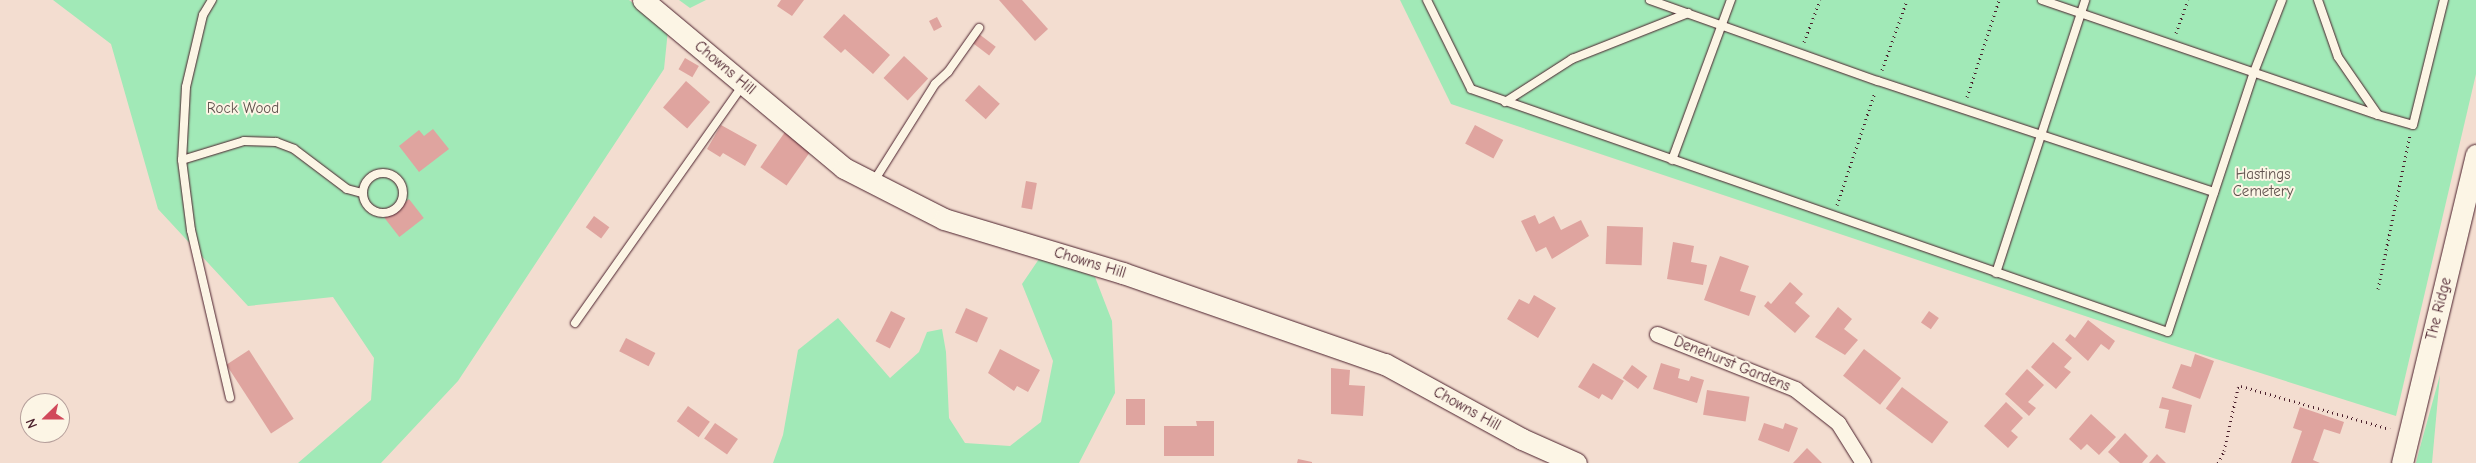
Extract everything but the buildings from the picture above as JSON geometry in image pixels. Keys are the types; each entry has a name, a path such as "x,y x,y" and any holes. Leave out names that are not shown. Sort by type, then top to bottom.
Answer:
{"street":[{"name":"Chowns Hill","path":"643,0 844,168 944,219 1122,273 1384,364 1522,439 1576,463"},
{"name":"The Ridge","path":"2402,463 2476,155"},
{"name":"Denehurst Gardens","path":"1657,334 1795,389 1838,423 1863,463"}],"lane":[{"path":"212,0 203,15 186,87 182,160 191,230 206,307 230,398"},
{"path":"1427,0 1471,89 1833,218 2168,332 2254,72 2282,0"},
{"path":"1650,0 1878,80 2044,133 2214,192"},
{"path":"1672,160 1731,0"},
{"path":"2042,0 2172,46 2412,125 2444,0"},
{"path":"1996,273 2044,133 2085,0"},
{"path":"2318,0 2338,57 2378,115"},
{"path":"1505,102 1572,59 1688,13"},
{"path":"873,182 935,84 948,72 979,28"},
{"path":"575,323 744,84"},
{"path":"182,160 244,141 276,142 294,149 347,189 362,193"},
{"path":"385,173 397,178 403,197 390,212 377,213 366,206 362,193 372,176 385,173"}],"path":[{"path":"1801,52 1820,0"},
{"path":"1833,218 1878,80 1907,0"},
{"path":"1964,108 1999,0"},
{"path":"2172,46 2188,0"},
{"path":"2378,289 2412,125"},
{"path":"2218,463 2224,451 2238,388 2242,386 2408,434"}],"green space":[{"name":"Rock Wood","path":"53,0 629,0 668,30 664,69 458,381 381,463 298,463 371,400 374,358 333,297 248,306 158,209 111,44"},
{"path":"679,0 706,0 690,8"},
{"name":"Hastings Cemetery","path":"1400,0 2476,0 2476,74 2396,416 2172,345 1451,104"},
{"path":"1041,256 1095,277 1112,321 1115,393 1079,463 773,463 783,435 798,350 838,318 890,378 919,352 927,332 942,329 946,352 949,418 965,443 1010,446 1041,422 1053,361 1022,284"},
{"path":"2440,375 2432,463 2416,463 2419,451"}]}
